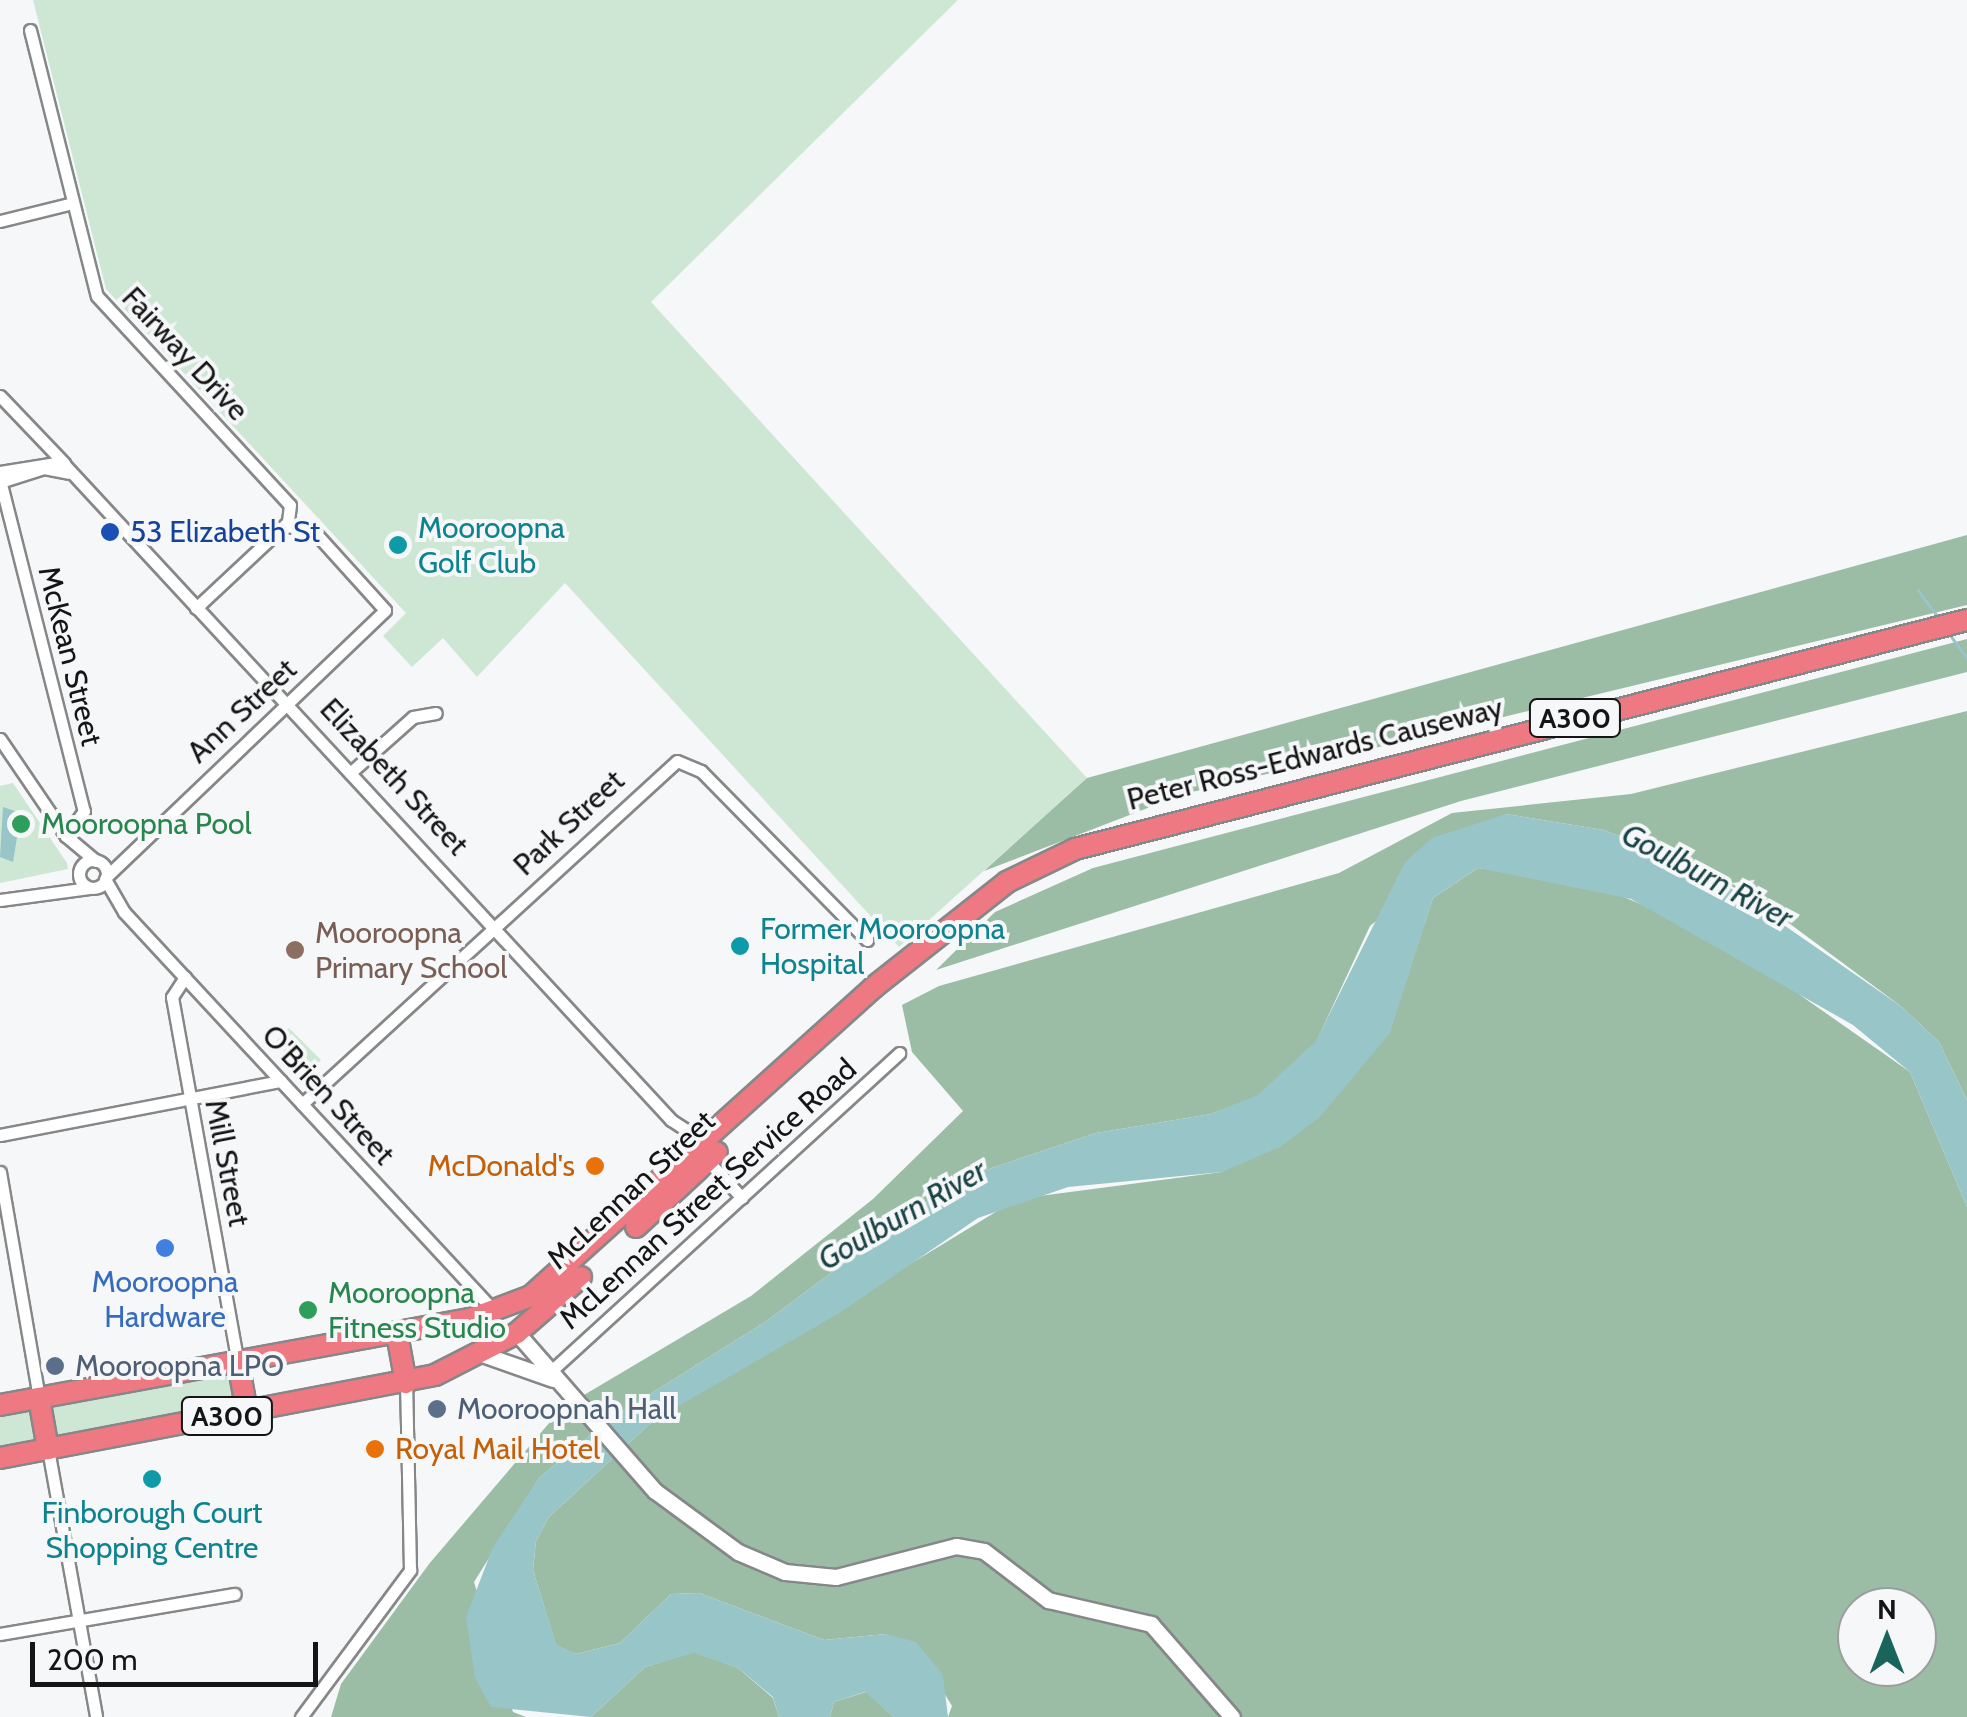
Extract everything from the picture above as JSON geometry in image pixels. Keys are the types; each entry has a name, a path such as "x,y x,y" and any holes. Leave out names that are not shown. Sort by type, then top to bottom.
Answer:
{"highway":[{"name":"Peter Ross-Edwards Causeway","path":"934,939 968,910 1052,858 1132,832 1967,620"},
{"name":"McLennan Street","path":"0,1405 398,1334 495,1312 556,1282 934,939"},
{"name":"McLennan Street","path":"0,1458 406,1383 482,1354 517,1333 705,1150"},
{"path":"495,1312 517,1333"},
{"path":"398,1334 406,1383"},
{"path":"238,1362 247,1412"},
{"path":"39,1398 48,1449"}],"street":[{"name":"Fairway Drive","path":"30,30 100,300 287,502 287,523"},
{"path":"0,221 74,202"},
{"name":"Elizabeth Street","path":"0,396 671,1120 705,1150"},
{"path":"0,472 52,459 72,475"},
{"path":"0,481 44,468 72,475"},
{"name":"McKean Street","path":"0,481 84,811 66,836"},
{"path":"196,608 287,523"},
{"name":"Ann Street","path":"106,878 132,847 386,610 310,527 287,523"},
{"path":"350,773 414,717 436,713"},
{"path":"0,739 66,836 79,872 90,888"},
{"name":"Park Street","path":"302,1104 668,766 699,769 867,940"},
{"path":"66,836 96,861"},
{"name":"Ann Street","path":"79,872 132,847"},
{"name":"O'Brien Street","path":"96,861 124,912"},
{"path":"50,890 79,872"},
{"path":"0,900 50,890 90,888 106,878"},
{"name":"O'Brien Street","path":"90,888 124,912 495,1312"},
{"name":"Mill Street","path":"185,977 172,997 238,1362"},
{"name":"McLennan Street Service Road","path":"555,1378 900,1053"},
{"path":"0,1135 281,1081"},
{"name":"Elizabeth Street","path":"671,1120 697,1141 742,1198"},
{"path":"0,1172 39,1398"},
{"path":"517,1333 573,1404 655,1491 738,1552 803,1576 868,1574 956,1546 984,1552 1048,1600 1151,1624 1232,1717"},
{"path":"482,1354 555,1378"},
{"path":"302,1717 410,1570 406,1383"},
{"path":"48,1449 96,1717"},
{"path":"0,1634 235,1594"}],"green space":[{"name":"Mooroopna Golf Club","path":"33,0 958,0 651,302 1087,778 899,947 565,583 477,677 443,638 412,667 383,636 406,613 106,289"},
{"path":"1967,535 1967,605 1184,794 984,871 1087,778"},
{"path":"1967,639 1967,672 1461,801 936,970 995,912 1093,868"},
{"path":"1967,711 1967,1100 1939,1042 1902,1007 1770,909 1706,871 1604,830 1506,814 1370,926 1316,1042 1258,1096 1211,1114 1096,1133 956,1180 765,1322 607,1421 539,1478 474,1582 513,1712 526,1717 331,1717 341,1684 429,1564 562,1408 751,1296 873,1199 963,1111 912,1052 902,1005 939,986 1339,873 1452,813 1631,794"},
{"name":"Mooroopna Pool","path":"13,783 68,869 0,883 0,786"},
{"path":"1478,868 1595,885 1662,913 1750,960 1910,1072 1967,1207 1967,1717 948,1717 952,1706 925,1662 886,1634 824,1640 699,1593 671,1594 620,1643 576,1654 556,1645 533,1570 536,1541 549,1517 654,1420 1017,1199 1222,1172 1389,1033 1433,898"},
{"path":"289,1028 321,1060 306,1074 275,1042"},
{"path":"232,1371 236,1405 51,1441 47,1405"},
{"path":"35,1405 41,1444 0,1451 0,1412"},
{"path":"694,1652 738,1668 773,1698 779,1717 591,1717 645,1667"},
{"path":"866,1692 894,1717 830,1717 834,1702"}],"water":[{"path":"3,807 21,813 13,862 0,857"},
{"name":"Goulburn River","path":"1506,814 1604,830 1706,871 1902,1007 1939,1042 1967,1100 1967,1207 1910,1072 1853,1025 1631,899 1478,868 1433,898 1390,1033 1320,1117 1280,1147 1222,1172 1068,1187 978,1218 838,1314 654,1420 549,1517 536,1541 533,1570 556,1644 576,1654 620,1643 671,1594 699,1593 824,1640 886,1634 916,1642 943,1675 948,1717 894,1717 865,1692 834,1702 830,1717 779,1717 773,1697 738,1668 694,1653 645,1667 591,1717 491,1707 475,1678 466,1617 493,1547 539,1478 607,1421 765,1322 956,1180 1096,1133 1211,1114 1258,1095 1316,1041 1405,862 1432,838"}],"waterway":[{"path":"1918,590 1938,617"},
{"path":"1951,636 1967,658"}],"place":[{"name":"53 Elizabeth St","path":"110,532"},
{"name":"Mooroopna Golf Club","path":"398,545"},
{"name":"Mooroopna Pool","path":"21,824"},
{"name":"Former Mooroopna Hospital","path":"740,946"},
{"name":"Mooroopna Primary School","path":"295,950"},
{"name":"McDonald's","path":"595,1166"},
{"name":"Mooroopna Hardware","path":"165,1248"},
{"name":"Mooroopna Fitness Studio","path":"308,1310"},
{"name":"Mooroopna LPO","path":"55,1366"},
{"name":"Mooroopnah Hall","path":"437,1409"},
{"name":"Royal Mail Hotel","path":"375,1449"},
{"name":"Finborough Court Shopping Centre","path":"152,1479"}]}
